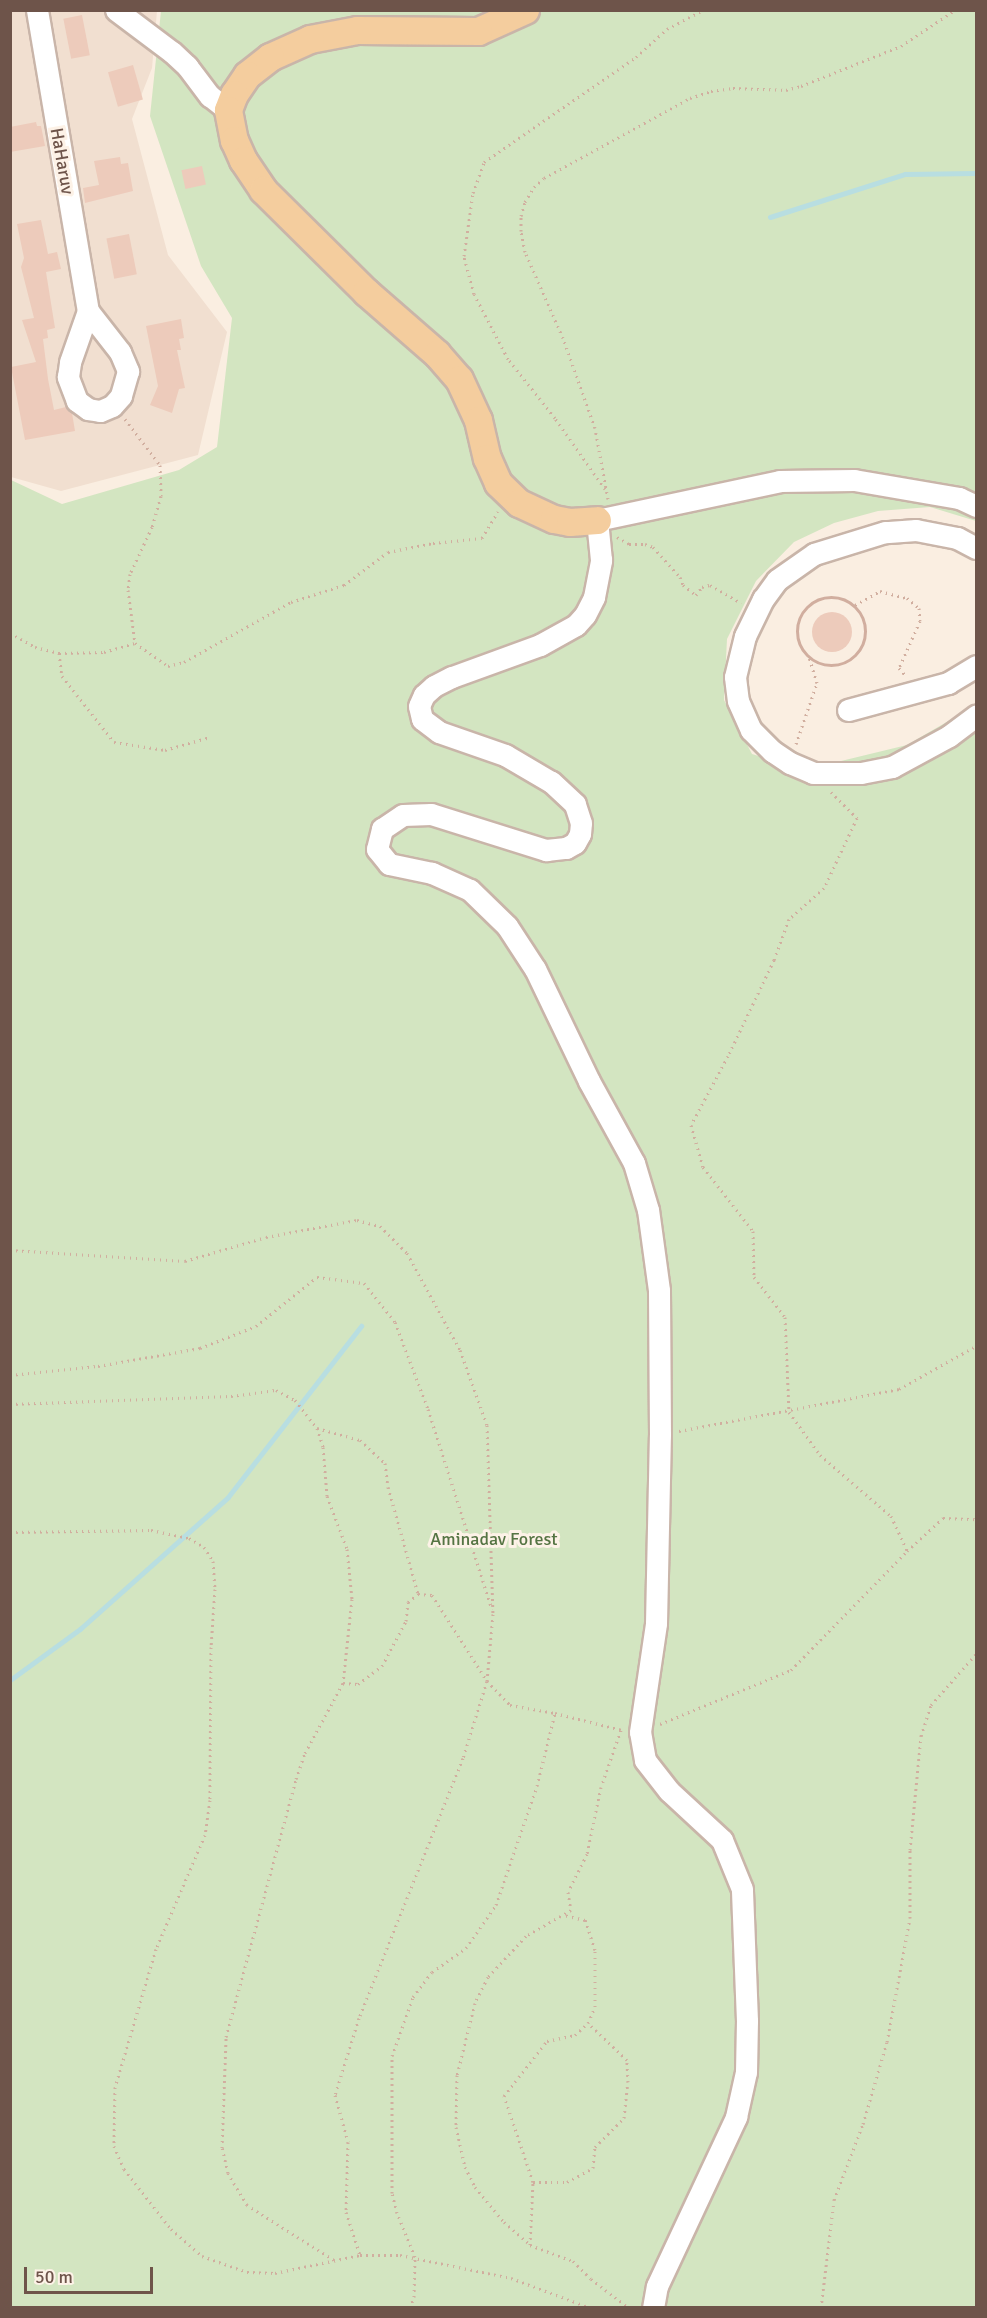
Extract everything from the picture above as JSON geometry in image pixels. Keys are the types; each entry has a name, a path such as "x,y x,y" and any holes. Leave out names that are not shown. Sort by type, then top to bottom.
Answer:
{"main road":[{"path":"525,10 478,31 357,30 310,39 270,57 247,75 234,94 228,110 234,140 243,160 263,190 366,292 437,354 459,380 478,420 491,471 509,495 554,519 570,522 604,519"}],"street":[{"name":"HaHaruv","path":"37,10 88,311 120,352 127,367 126,386 114,405 100,411 88,410 77,401 70,387 70,362 88,311"},
{"path":"116,10 172,52 187,66 210,96 228,110"},
{"path":"653,2307 657,2286 736,2117 746,2072 747,2021 742,1889 722,1840 669,1791 645,1760 631,1731 657,1623 660,1434 659,1290 648,1210 634,1163 589,1081 535,969 507,926 470,890 432,873 389,864 376,849 382,829 403,815 431,814 546,850 566,848 575,843 580,834 581,823 575,804 551,782 506,755 439,732 422,719 419,706 424,695 434,686 452,677 540,645 576,625 585,615 594,597 604,519 780,482 854,480 959,498 976,506"},
{"path":"976,549 957,538 916,530 885,532 814,554 777,580 745,636 735,677 738,701 751,730 772,751 790,763 813,772 834,775 892,767 949,736 976,716"},
{"path":"848,710 948,683 976,666"}],"path":[{"path":"606,490 555,418 508,359 474,294 464,256 473,193 484,162 636,57 667,29 703,10"},
{"path":"604,519 606,490 595,428 562,338 525,252 520,231 525,202 534,187 544,178 690,98 734,87 786,90 801,86 901,46 955,10"},
{"path":"114,405 160,465 161,496 152,527 130,574 128,591 135,643 168,666 184,662 291,602 344,585 388,552 433,543 482,538 509,495"},
{"path":"621,540 628,544 645,544 653,547 680,577 683,585 696,595 702,587 710,585 757,612"},
{"path":"855,605 880,591 907,598 919,608 920,621 899,668 918,692"},
{"path":"790,763 818,683 809,657 798,638 797,627 806,608 824,597 846,599 855,605 866,626 861,649 842,664 830,665 809,657"},
{"path":"10,633 35,647 59,653 104,652 135,643"},
{"path":"59,653 62,676 114,742 165,750 210,737"},
{"path":"824,786 856,818 824,888 789,919 769,971 728,1056 691,1125 703,1167 753,1231 754,1277 784,1317 789,1412 820,1455 891,1516 907,1551"},
{"path":"10,1250 185,1261 266,1237 310,1228 357,1220 380,1226 407,1252 455,1340 487,1425 493,1614 487,1681 463,1758 359,2018 335,2095 348,2142 346,2212 360,2255"},
{"path":"10,1375 98,1366 201,1348 256,1326 317,1277 364,1283 395,1322 428,1409 493,1614"},
{"path":"660,1434 789,1412 898,1389 976,1346"},
{"path":"10,1404 231,1396 276,1390 295,1400 317,1428 323,1447 327,1496 347,1549 352,1599 343,1683 305,1753 226,2037 222,2148 228,2173 247,2205 335,2260"},
{"path":"317,1428 360,1440 386,1463 388,1487 418,1594"},
{"path":"343,1683 358,1684 382,1666 406,1621 408,1602 418,1594 432,1595 487,1681 510,1705 631,1731 791,1670 907,1551 943,1518 976,1519"},
{"path":"10,1532 151,1530 189,1538 204,1547 213,1561 215,1589 211,1647 210,1800 205,1835 156,1949 115,2087 114,2146 124,2169 171,2229 202,2256 247,2272 275,2273 360,2255 415,2257 511,2278 591,2307"},
{"path":"821,2307 834,2200 863,2124 886,2042 910,1918 910,1850 921,1736 931,1705 976,1654"},
{"path":"410,2307 414,2297 415,2257 397,2213 392,2193 392,2056 413,1997 432,1972 466,1948 496,1905 537,1786 555,1713"},
{"path":"629,2307 591,2279 573,2261 530,2245 504,2222 475,2187 465,2167 456,2127 457,2075 475,2003 488,1977 526,1935 571,1910 568,1892 587,1854 601,1787 631,1731"},
{"path":"530,2245 532,2182 504,2096 547,2041 574,2035 588,2023 595,2007 595,1950 585,1920 561,1914"},
{"path":"532,2182 567,2182 593,2168 596,2147 624,2118 628,2082 627,2060 588,2023"}],"shaded area":[{"path":"10,11 157,11 152,68 132,119 168,255 227,332 198,455 61,491 11,477"}],"green space":[{"name":"Aminadav Forest","path":"161,11 976,11 976,521 930,507 878,511 834,523 794,542 756,581 727,639 724,700 752,754 804,770 907,745 976,705 976,2307 11,2308 11,480 62,504 179,470 217,447 232,318 201,266 150,116"}],"building":[{"path":"82,15 90,55 71,59 63,19"},
{"path":"133,65 143,100 118,107 108,72"},
{"path":"36,122 37,126 41,126 45,146 10,152 10,127"},
{"path":"120,157 121,164 128,163 133,191 85,203 83,188 99,185 94,161"},
{"path":"202,166 206,185 185,189 181,170"},
{"path":"41,220 48,254 57,252 61,269 46,272 55,328 47,330 48,338 43,339 48,379 54,410 66,407 72,413 75,431 25,440 11,367 36,362 22,320 34,318 21,267 24,258 17,224"},
{"path":"129,234 137,274 114,279 106,238"},
{"path":"181,319 184,338 179,339 181,350 177,350 185,388 179,389 172,413 150,405 158,386 146,326"},
{"path":"832,612 840,613 846,618 851,624 851,640 846,646 840,651 832,652 824,651 818,646 813,640 812,632 813,624 818,618 824,613"}],"waterway":[{"path":"770,217 905,174 976,173"},
{"path":"10,1680 80,1629 228,1497 361,1326"}]}
